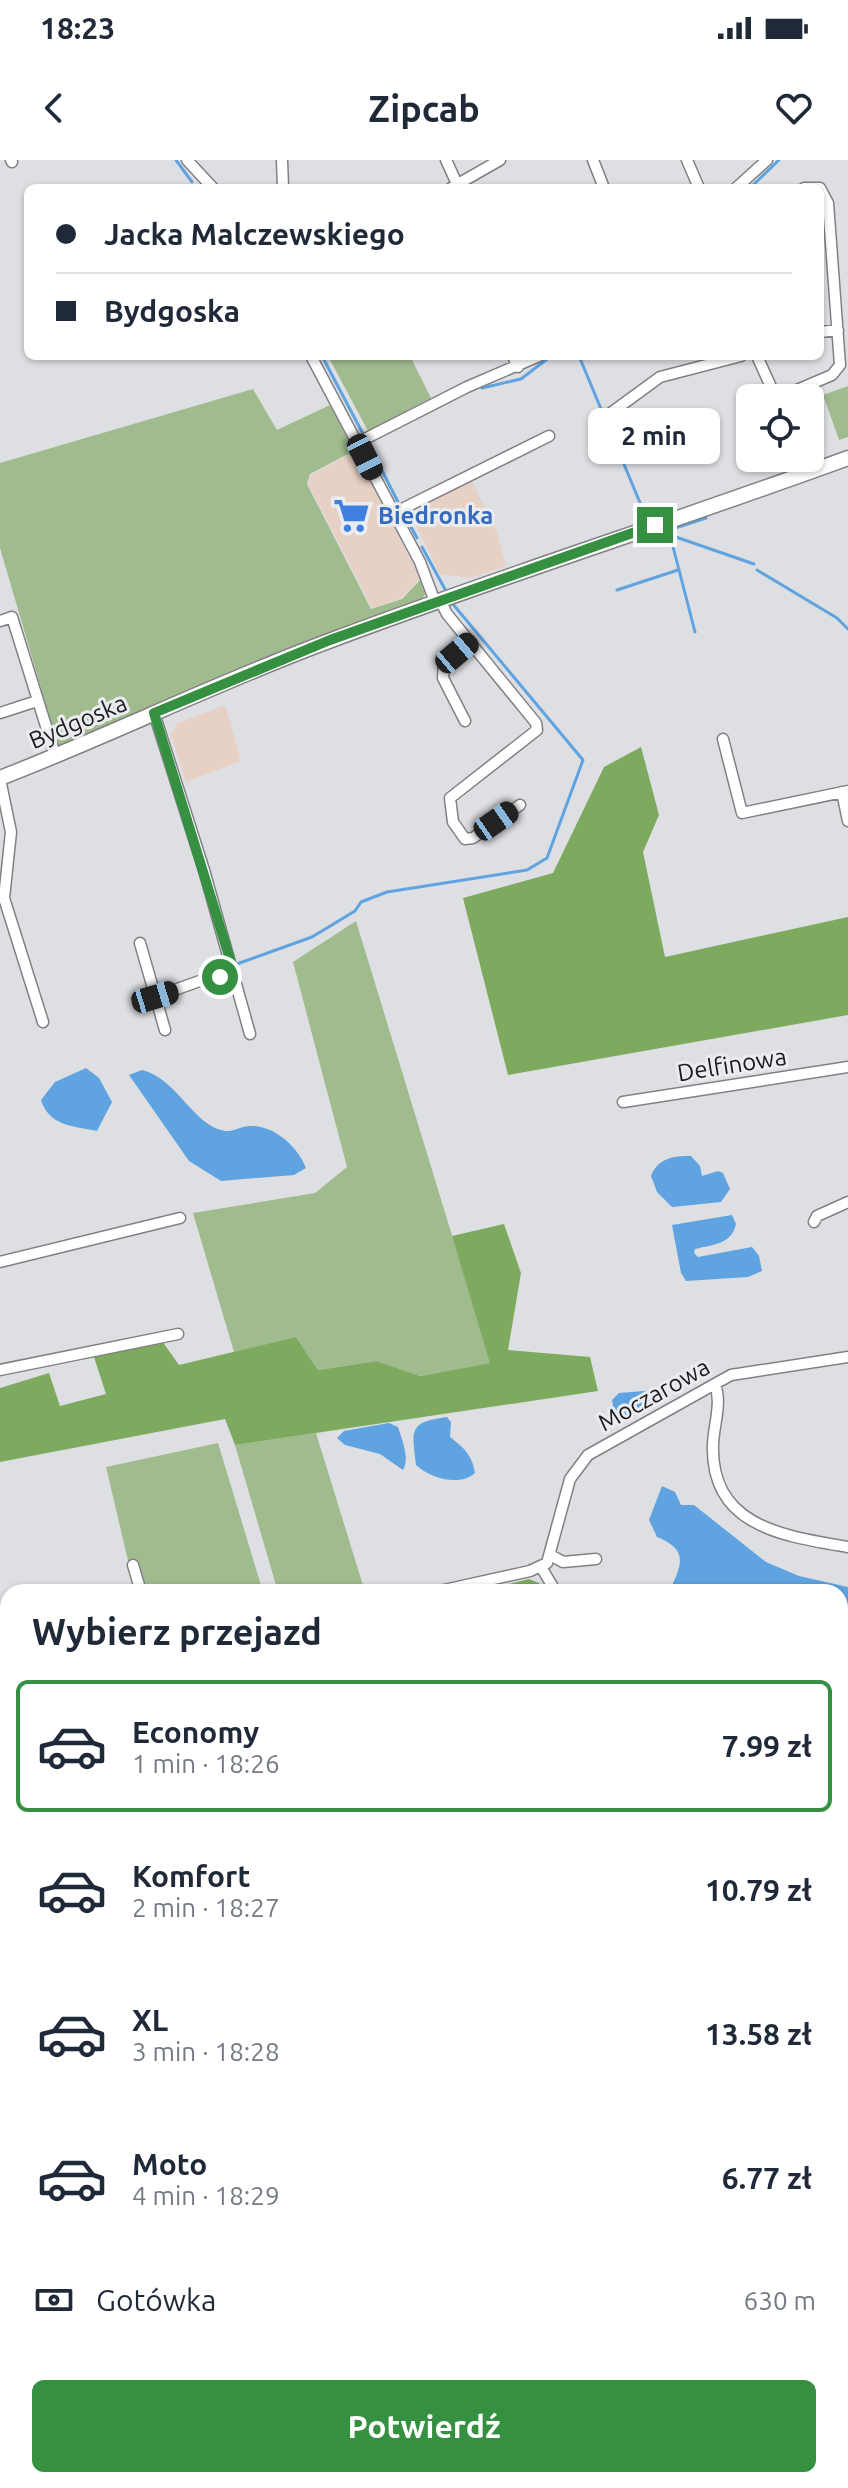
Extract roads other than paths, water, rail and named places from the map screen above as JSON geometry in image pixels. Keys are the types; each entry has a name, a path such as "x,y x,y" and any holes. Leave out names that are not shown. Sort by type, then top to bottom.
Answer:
{"street":[{"path":"187,160 209,184"},
{"path":"282,160 283,184"},
{"path":"446,160 453,184"},
{"path":"458,184 500,160"},
{"path":"593,160 602,184"},
{"path":"687,160 697,184"},
{"path":"740,184 767,160"},
{"path":"808,384 837,371 841,358 828,203 824,196"},
{"path":"824,332 838,330"},
{"path":"313,360 437,601 532,715 537,730 450,798 450,811 465,839 520,805"},
{"path":"515,360 518,367"},
{"path":"357,443 467,387 531,360"},
{"path":"608,415 655,379 726,360"},
{"path":"759,360 770,384"},
{"path":"394,513 549,436"},
{"name":"Bydgoska","path":"0,778 241,674 437,601 848,458"},
{"path":"0,621 12,617 55,755"},
{"path":"465,721 443,678 444,664 470,643"},
{"path":"0,713 37,701"},
{"path":"154,713 250,1034"},
{"path":"723,739 742,813 845,792 848,821"},
{"path":"0,778 11,832 2,898 43,1022"},
{"path":"140,943 165,1030"},
{"path":"155,997 233,969"},
{"name":"Delfinowa","path":"623,1102 848,1067"},
{"path":"814,1222 817,1216 848,1202"},
{"path":"0,1262 180,1218"},
{"path":"0,1370 178,1334"},
{"name":"Moczarowa","path":"552,1556 570,1479 588,1455 731,1375 848,1357"},
{"path":"715,1384 720,1397 713,1444 714,1469 722,1494 741,1515 756,1524 790,1537 848,1547"},
{"path":"469,1584 541,1567 552,1556 563,1562 596,1559"},
{"path":"133,1565 139,1584"},
{"path":"541,1567 551,1584"}],"water":[{"path":"86,1068 99,1078 112,1102 97,1131 56,1120 41,1100 55,1082"},
{"path":"142,1070 165,1082 194,1112 214,1127 228,1131 247,1126 259,1127 276,1133 291,1145 306,1168 294,1175 221,1181 189,1161 129,1075"},
{"path":"691,1156 700,1166 702,1176 718,1171 723,1173 730,1189 721,1202 672,1207 657,1192 651,1176 658,1165 672,1158"},
{"path":"732,1215 736,1224 726,1240 695,1249 694,1253 698,1257 752,1247 759,1256 762,1271 748,1277 686,1281 681,1273 672,1225"},
{"path":"656,1390 661,1400 639,1414 619,1420 612,1400 619,1393"},
{"path":"447,1417 451,1422 450,1437 466,1452 474,1466 475,1473 468,1477 445,1479 429,1474 416,1465 415,1430 425,1422"},
{"path":"389,1423 398,1427 403,1443 406,1460 403,1470 380,1454 345,1445 337,1438 344,1431"},
{"path":"662,1486 675,1492 681,1505 694,1505 766,1562 799,1576 835,1584 673,1584 679,1567 678,1553 657,1537 649,1520"}],"waterway":[{"path":"176,160 192,182"},
{"path":"754,184 779,160"},
{"path":"324,360 362,432"},
{"path":"482,388 521,379 546,360"},
{"path":"581,360 648,522"},
{"path":"369,445 398,502"},
{"path":"404,514 417,538"},
{"path":"669,530 706,518"},
{"path":"653,535 669,530 670,535 754,564"},
{"path":"670,535 695,632"},
{"path":"422,547 446,591"},
{"path":"617,590 678,570"},
{"path":"757,570 837,618 848,629"},
{"path":"237,964 312,937 355,911 361,902 387,892 527,870 547,858 583,760 452,603"}],"place":[{"name":"Biedronka","path":"352,516"}]}
